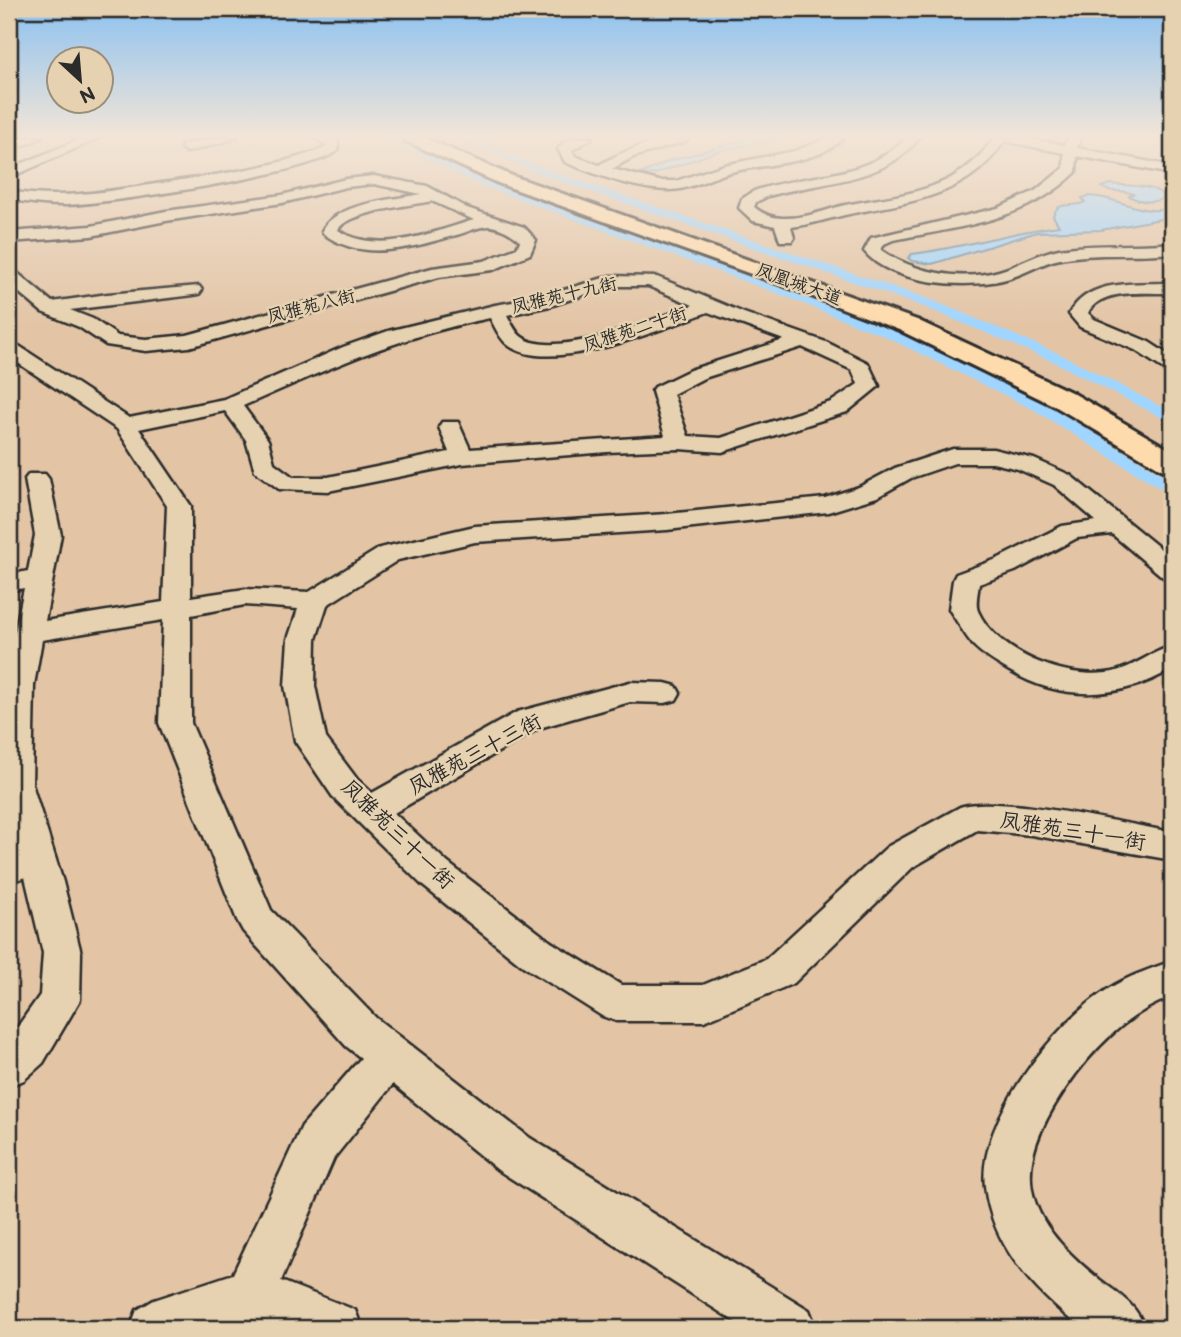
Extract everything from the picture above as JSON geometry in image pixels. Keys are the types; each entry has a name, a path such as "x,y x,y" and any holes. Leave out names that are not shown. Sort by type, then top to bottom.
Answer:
{"main road":[{"name":"凤凰城大道","path":"563,200 798,283 919,330 1063,399 1172,463"},
{"name":"凤凰城大道","path":"580,200 900,313 1024,369 1172,450"}],"street":[{"path":"31,200 62,200"},
{"path":"9,237 150,228 276,200"},
{"path":"416,200 351,213 334,222 330,231 342,240 361,246 384,245 490,220"},
{"path":"440,200 490,220"},
{"path":"750,200 747,202 747,208 758,218 784,230 828,214 894,200"},
{"path":"1027,200 1005,211 886,236 877,241 872,251 879,257 911,271 954,278 993,278 1050,256 1172,248"},
{"name":"凤雅苑八街","path":"9,275 48,309 86,324 113,341 146,345 190,341 246,323 438,272 487,266 524,251 528,240 518,230 490,220"},
{"name":"凤雅苑十九街","path":"610,281 651,281 709,305 803,340 861,367 869,386 839,407 722,445 679,442 462,457 328,484 287,484 263,466 257,440 230,404 350,351 396,335 495,310 544,302 610,281"},
{"path":"1172,288 1119,291 1088,300 1080,307 1078,314 1087,323 1150,351 1172,366"},
{"path":"48,309 108,299 193,290"},
{"name":"凤雅苑二十街","path":"495,310 516,342 543,350 582,348 709,305"},
{"path":"679,442 667,413 662,391 696,374 803,340"},
{"path":"1150,351 1172,344"},
{"path":"9,348 125,425 178,506 175,723 256,920 362,1031 513,1154 791,1328"},
{"path":"125,425 230,404"},
{"path":"450,427 462,457"},
{"path":"30,633 245,597 314,601 390,554 475,534 667,522 828,505 868,492 903,473 953,456 993,456 1026,464 1062,480 1172,571"},
{"path":"9,1066 28,1049 60,1000 62,953 23,863 15,784 19,685 48,535 37,479"},
{"path":"1117,526 1071,531 1006,565 966,580 963,609 985,640 1030,672 1066,684 1115,684 1148,672 1172,656"},
{"path":"9,583 40,577"},
{"name":"凤雅苑三十一街","path":"314,601 302,639 300,686 311,741 345,788 435,874 526,946 616,1003 704,1003 780,971 838,919 900,857 972,817 1031,821 1172,846"},
{"name":"凤雅苑三十三街","path":"370,811 528,720 631,692 665,693"},
{"path":"1120,1328 1058,1278 1033,1248 1016,1216 1007,1183 1009,1154 1033,1100 1068,1050 1110,1011 1157,982 1172,979"},
{"path":"250,1294 318,1142 390,1055"},
{"path":"155,1328 172,1318 250,1294 337,1328"}],"water":[{"path":"1114,200 1150,210 1172,208 1172,217 1101,230 1037,232 932,264 908,258 912,254 1059,226 1053,216 1058,208 1085,202"}],"waterway":[{"path":"532,200 781,290 889,333 1040,407 1172,488"},
{"path":"627,200 927,303 1057,358 1172,418"}]}
